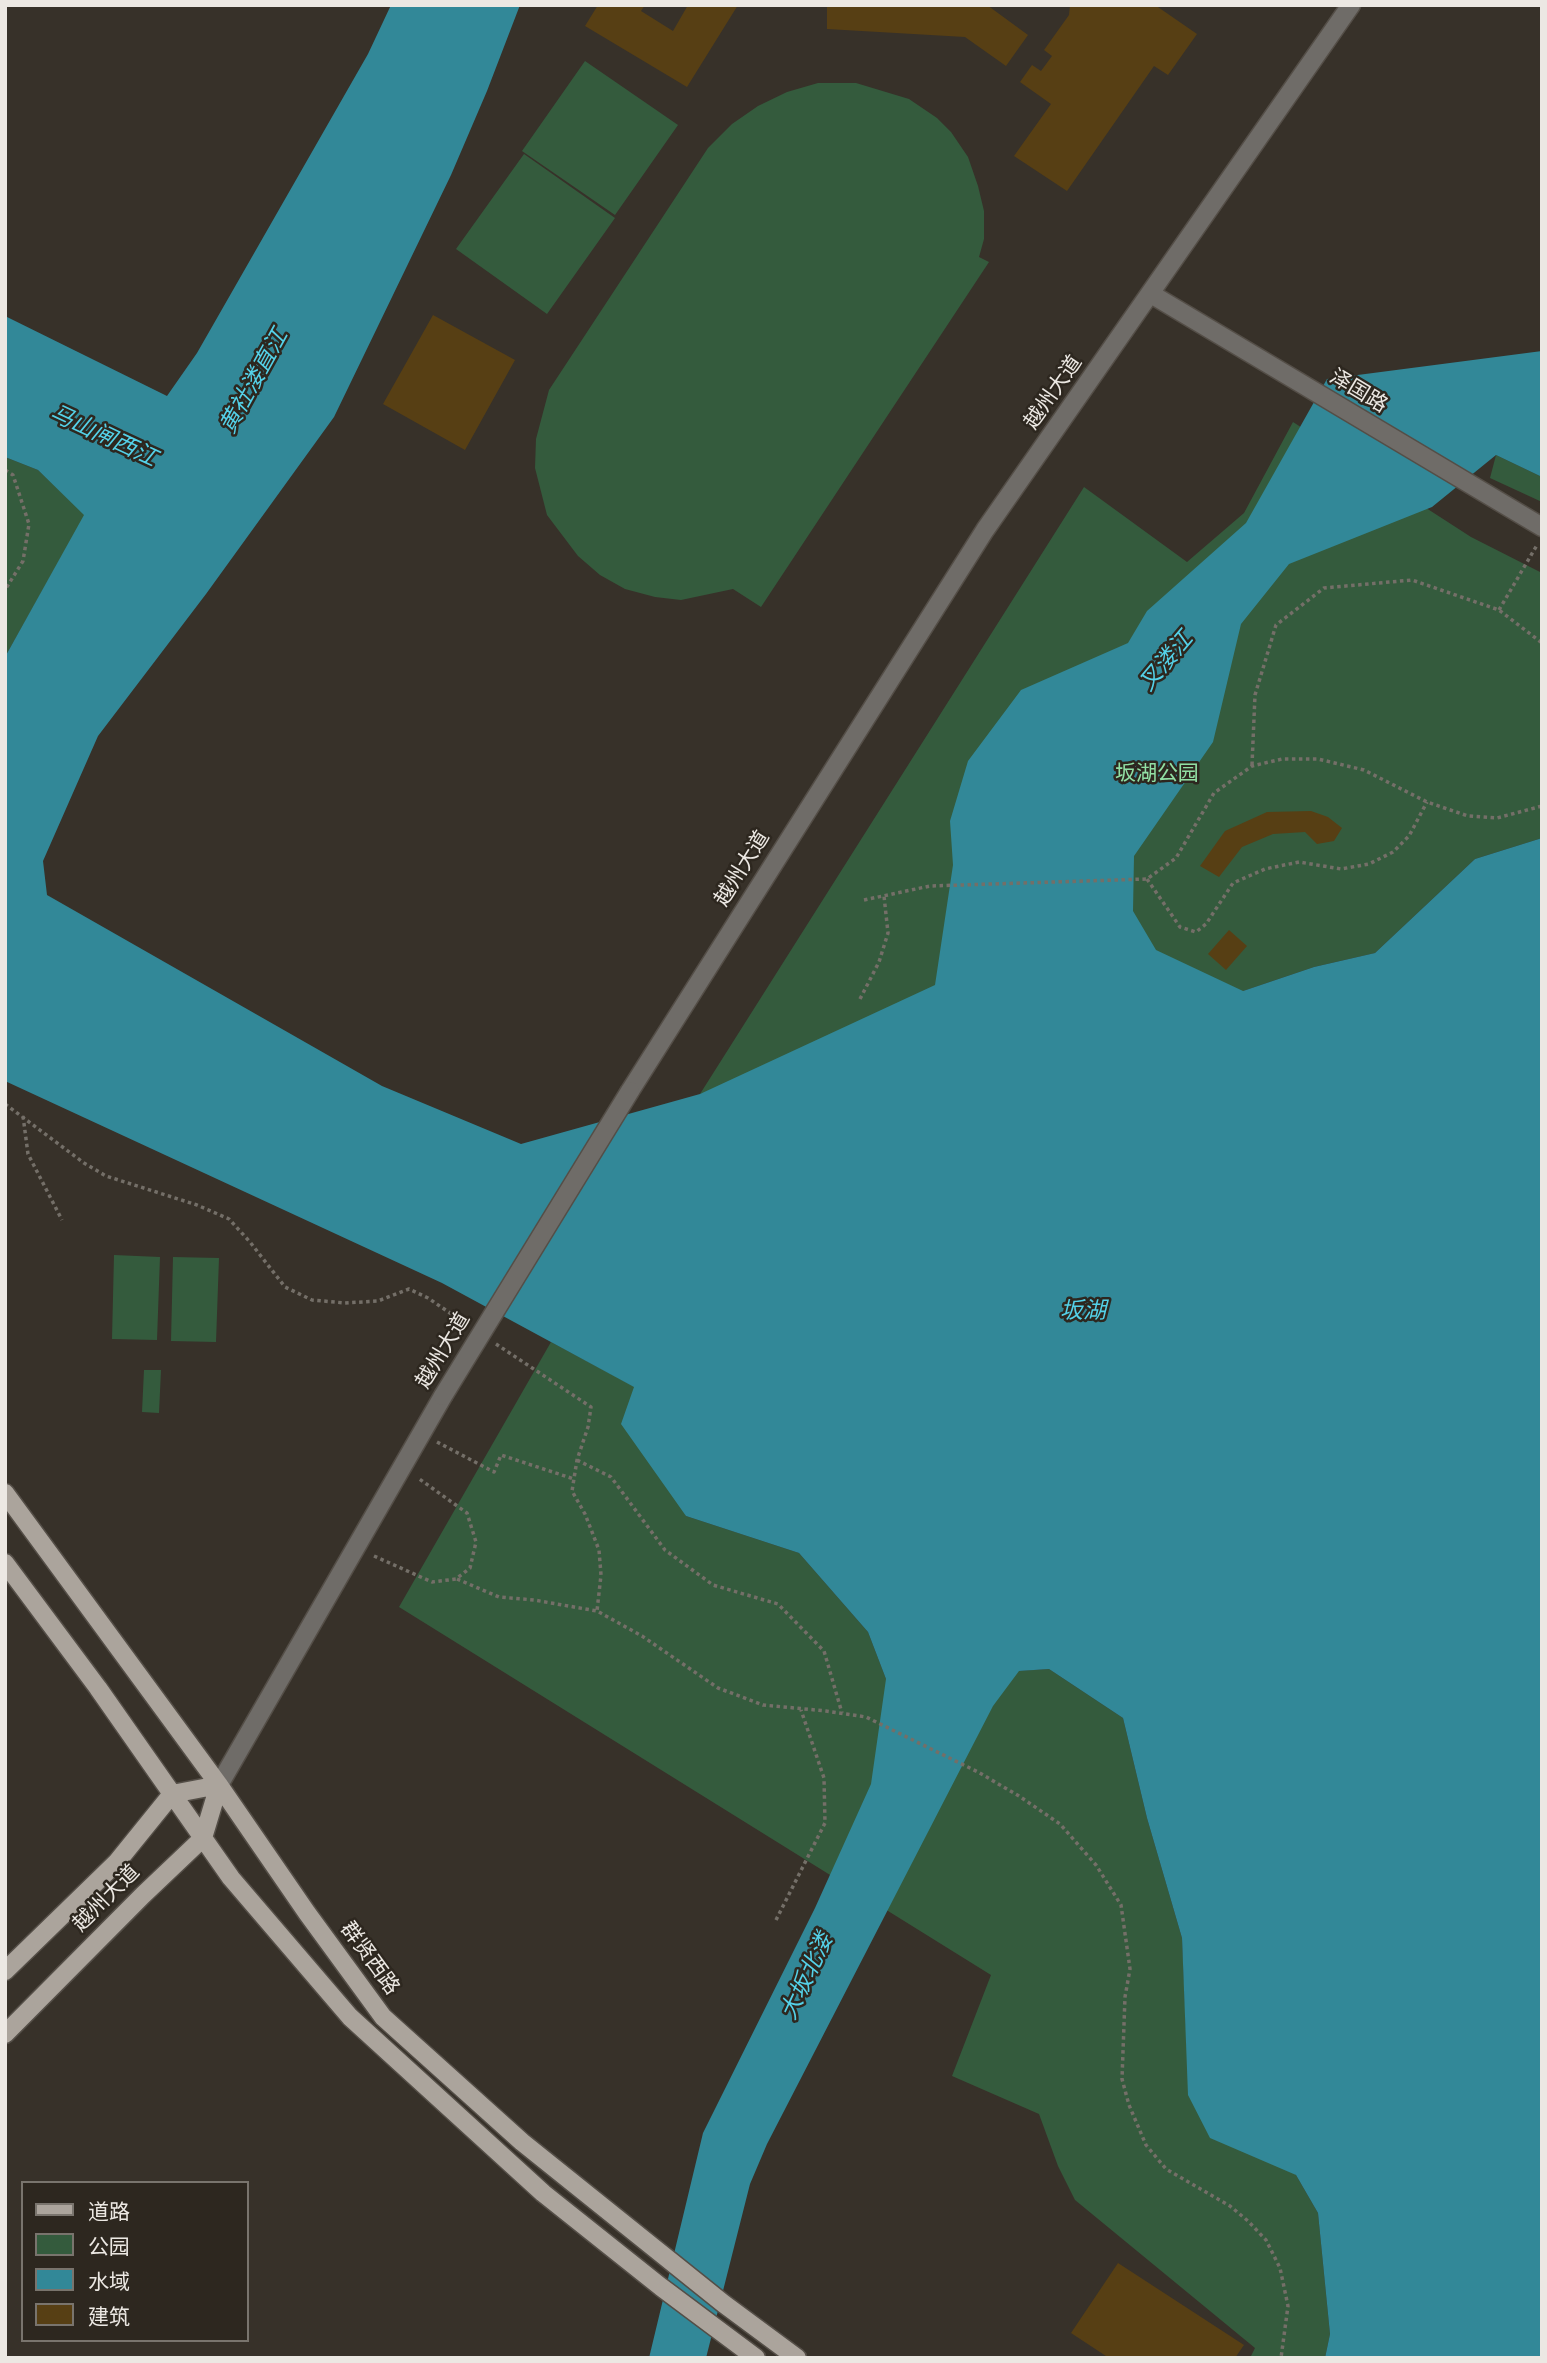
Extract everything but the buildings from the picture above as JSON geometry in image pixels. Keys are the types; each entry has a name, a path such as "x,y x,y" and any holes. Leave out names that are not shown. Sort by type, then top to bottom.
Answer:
{"main road":[{"name":"群贤西路","path":"5,1493 219,1785 383,2017 522,2142 723,2304 797,2358"},
{"path":"5,1563 98,1688 231,1878 350,2017 543,2193 756,2358"},
{"path":"172,1794 219,1785"},
{"name":"越州大道","path":"5,2034 203,1838 219,1785"},
{"name":"越州大道","path":"5,1971 117,1863 172,1794"}],"street":[{"name":"越州大道","path":"219,1785 443,1396 629,1091 985,530 1351,5"},
{"name":"泽国路","path":"1151,294 1542,527"}],"path":[{"path":"5,470 13,475 29,524 23,561 5,590"},
{"path":"1499,610 1542,537"},
{"path":"1252,766 1255,695 1276,625 1324,588 1412,580 1499,610 1542,643"},
{"path":"864,900 930,886 1147,879 1176,858 1214,793 1252,766 1282,759 1318,759 1364,769 1427,802 1468,816 1497,818 1542,806"},
{"path":"1147,879 1180,927 1196,932 1206,924 1233,883 1265,869 1299,862 1341,869 1369,864 1393,852 1409,836 1427,802"},
{"path":"860,999 879,962 888,933 884,896"},
{"path":"23,1116 28,1154 62,1220"},
{"path":"421,1434 494,1472 500,1455 574,1479"},
{"path":"577,1460 611,1476 665,1550 713,1585 778,1604 824,1651 842,1713"},
{"path":"402,1467 467,1513 477,1542 470,1568 456,1579"},
{"path":"356,1548 432,1582 456,1579 499,1597 534,1600 597,1612"},
{"path":"776,1920 825,1823 824,1778 801,1710"},
{"path":"866,1717 978,1772 1019,1796 1060,1825 1096,1865 1121,1905 1130,1969 1125,1997 1122,2079 1129,2105 1146,2145 1166,2169 1230,2206 1265,2240 1280,2268 1288,2306 1281,2358"}],"green space":[{"path":"585,61 678,125 615,215 522,151"},
{"path":"818,83 856,83 909,99 937,118 951,132 968,157 978,186 984,211 984,239 979,257 989,262 761,607 733,589 681,600 625,589 600,575 578,556 547,515 535,468 536,439 549,390 708,148 732,124 758,106 787,92"},
{"path":"524,154 615,218 547,314 456,249"},
{"name":"坂湖公园","path":"1293,422 1471,537 1542,573 1542,838 1475,859 1375,953 1314,967 1243,991 700,1094 1084,487 1187,562 1244,513"},
{"path":"1496,455 1542,477 1542,502 1490,478"},
{"path":"5,457 38,470 85,515 5,657"},
{"path":"114,1255 160,1257 157,1340 112,1339"},
{"path":"173,1257 219,1258 216,1342 171,1341"},
{"path":"551,1342 635,1387 686,1516 799,1553 868,1632 886,1679 1049,1669 1123,1718 1147,1818 1182,1938 1189,2095 1296,2175 1318,2213 1330,2334 1325,2358 1250,2358 1255,2348 1075,2200 1058,2166 1039,2114 952,2076 991,1975 399,1607"},
{"path":"144,1370 161,1370 159,1413 142,1412"}],"water":[{"name":"坂湖","path":"391,5 520,5 451,175 334,417 206,594 98,736 43,861 47,895 382,1086 521,1144 700,1094 935,985 953,865 950,821 968,761 1021,690 1128,643 1147,611 1246,523 1327,379 1542,351 1542,477 1496,455 1432,507 1289,564 1241,624 1213,742 1134,856 1133,911 1156,950 1243,991 1314,967 1375,953 1475,859 1542,838 1542,2358 1325,2358 1330,2334 1318,2213 1296,2175 1210,2138 1188,2095 1182,1938 1147,1818 1123,1718 1049,1669 1019,1671 993,1706 767,2144 750,2184 706,2358 649,2358 703,2133 815,1908 871,1784 886,1679 868,1632 799,1553 686,1516 621,1424 634,1387 442,1283 5,1081 5,657 84,515 38,470 5,457 5,316 167,396 197,353 368,54"}],"water label":[{"name":"黄社溇直江","path":"255,382"},
{"name":"马山闸西江","path":"103,437"},
{"name":"叉溇江","path":"1167,662"},
{"name":"大坂北溇","path":"808,1977"}]}
